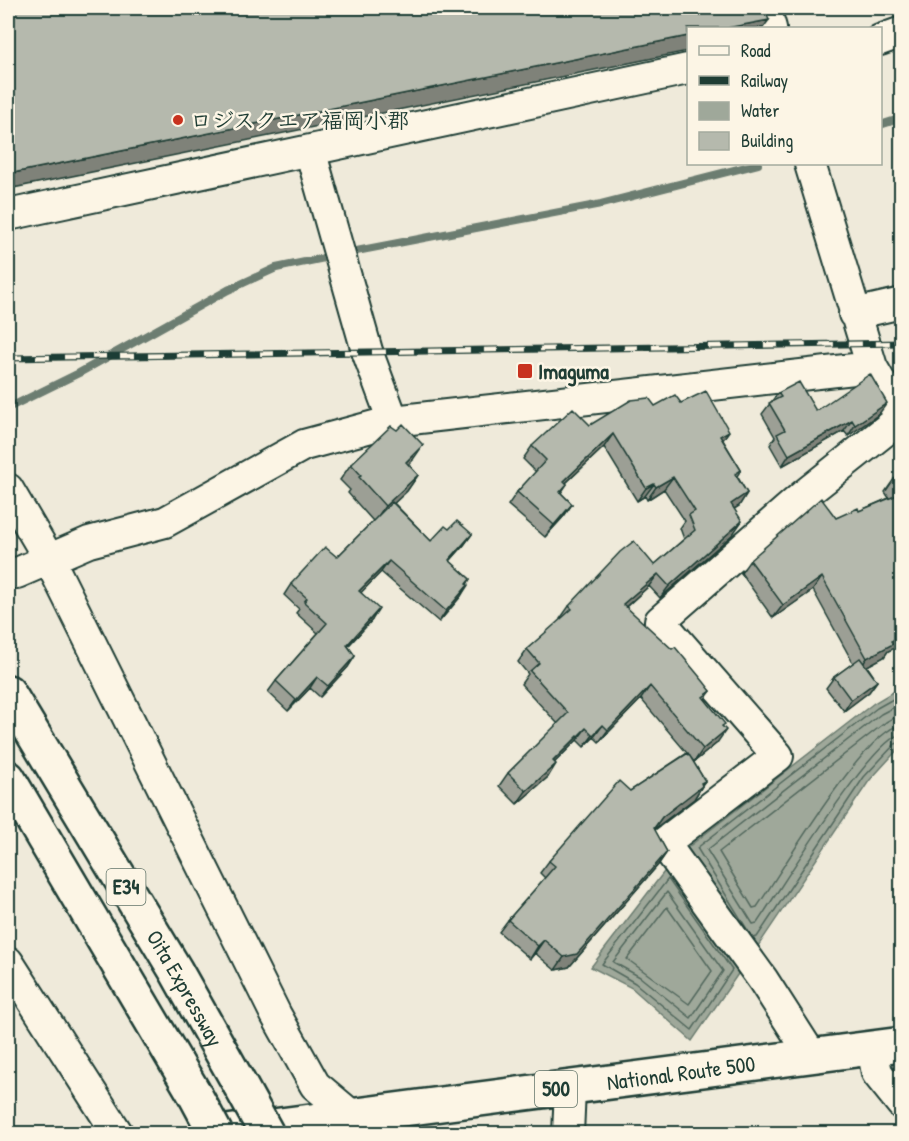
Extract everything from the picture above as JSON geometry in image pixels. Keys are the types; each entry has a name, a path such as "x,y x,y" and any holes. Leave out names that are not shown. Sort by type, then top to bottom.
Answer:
{"highway":[{"name":"Oita Expressway","path":"8,692 176,971 267,1134"},
{"name":"Oita Expressway","path":"8,778 135,991 216,1134"},
{"path":"8,802 135,991"},
{"name":"National Route 500","path":"211,1134 356,1125 509,1094 886,1046"}],"street":[{"path":"765,8 771,27"},
{"path":"882,39 902,32"},
{"path":"8,215 687,69"},
{"path":"310,150 367,351 393,421"},
{"path":"810,165 872,367 901,419 796,502 660,621 778,756 664,843 763,980 811,1054"},
{"path":"854,314 902,303"},
{"path":"17,573 89,542 165,522 304,445 393,421 872,367"},
{"path":"8,489 49,559 276,1015 315,1085 356,1125"},
{"path":"8,962 118,1134"},
{"path":"886,1046 877,1074 902,1104"},
{"path":"568,1134 570,1088"}],"water":[{"path":"901,687 901,746 869,781 754,952 687,848 874,703"},
{"path":"670,870 740,971 692,1041 632,988 591,967 664,872"}],"building":[{"name":"ロジスクエア福岡小郡","path":"8,8 764,8 769,20 732,27 687,27 687,36 8,174"},
{"path":"870,374 887,403 855,425 852,420 789,455 777,434 785,430 769,403 781,397 778,393 799,382 816,411"},
{"path":"706,391 729,431 720,436 741,470 735,474 747,493 731,504 742,521 669,586 658,574 623,604 672,649 675,647 704,682 711,691 703,697 725,724 722,726 726,730 703,749 650,686 608,730 603,725 593,735 586,728 553,761 556,764 526,791 508,773 568,713 530,671 539,663 527,649 572,609 569,606 620,552 634,541 654,565 695,530 689,515 695,511 673,477 656,487 654,484 646,488 613,434 564,481 567,484 560,492 572,504 554,525 517,492 546,460 532,446 573,408 590,425 631,400 649,398 655,406 675,395 681,403"},
{"path":"403,424 423,445 406,462 418,475 385,506 359,477 361,475 351,464 391,426 397,430"},
{"path":"902,475 902,491 894,479"},
{"path":"902,493 902,636 891,641 893,644 867,658 822,577 783,605 750,560 821,498 836,518"},
{"path":"392,502 431,541 445,526 449,529 457,521 472,534 449,560 470,579 466,584 468,585 446,611 389,561 359,591 379,609 347,645 355,656 328,686 317,677 296,700 276,681 327,623 304,602 307,598 291,584 325,547 337,557"},
{"path":"860,658 877,681 851,700 834,677"},
{"path":"688,753 705,781 701,783 702,786 662,817 654,828 667,852 577,954 564,957 544,940 538,946 508,920 555,866 549,861 619,781 630,791"}],"waterway":[{"path":"882,124 902,118"},
{"path":"346,253 601,204 754,165"},
{"path":"8,408 79,373 228,290 276,268 334,256"}],"railway":[{"path":"8,358 902,343"}],"place":[{"name":"ロジスクエア福岡小郡","path":"178,120"},
{"name":"Imaguma","path":"525,371"}]}
